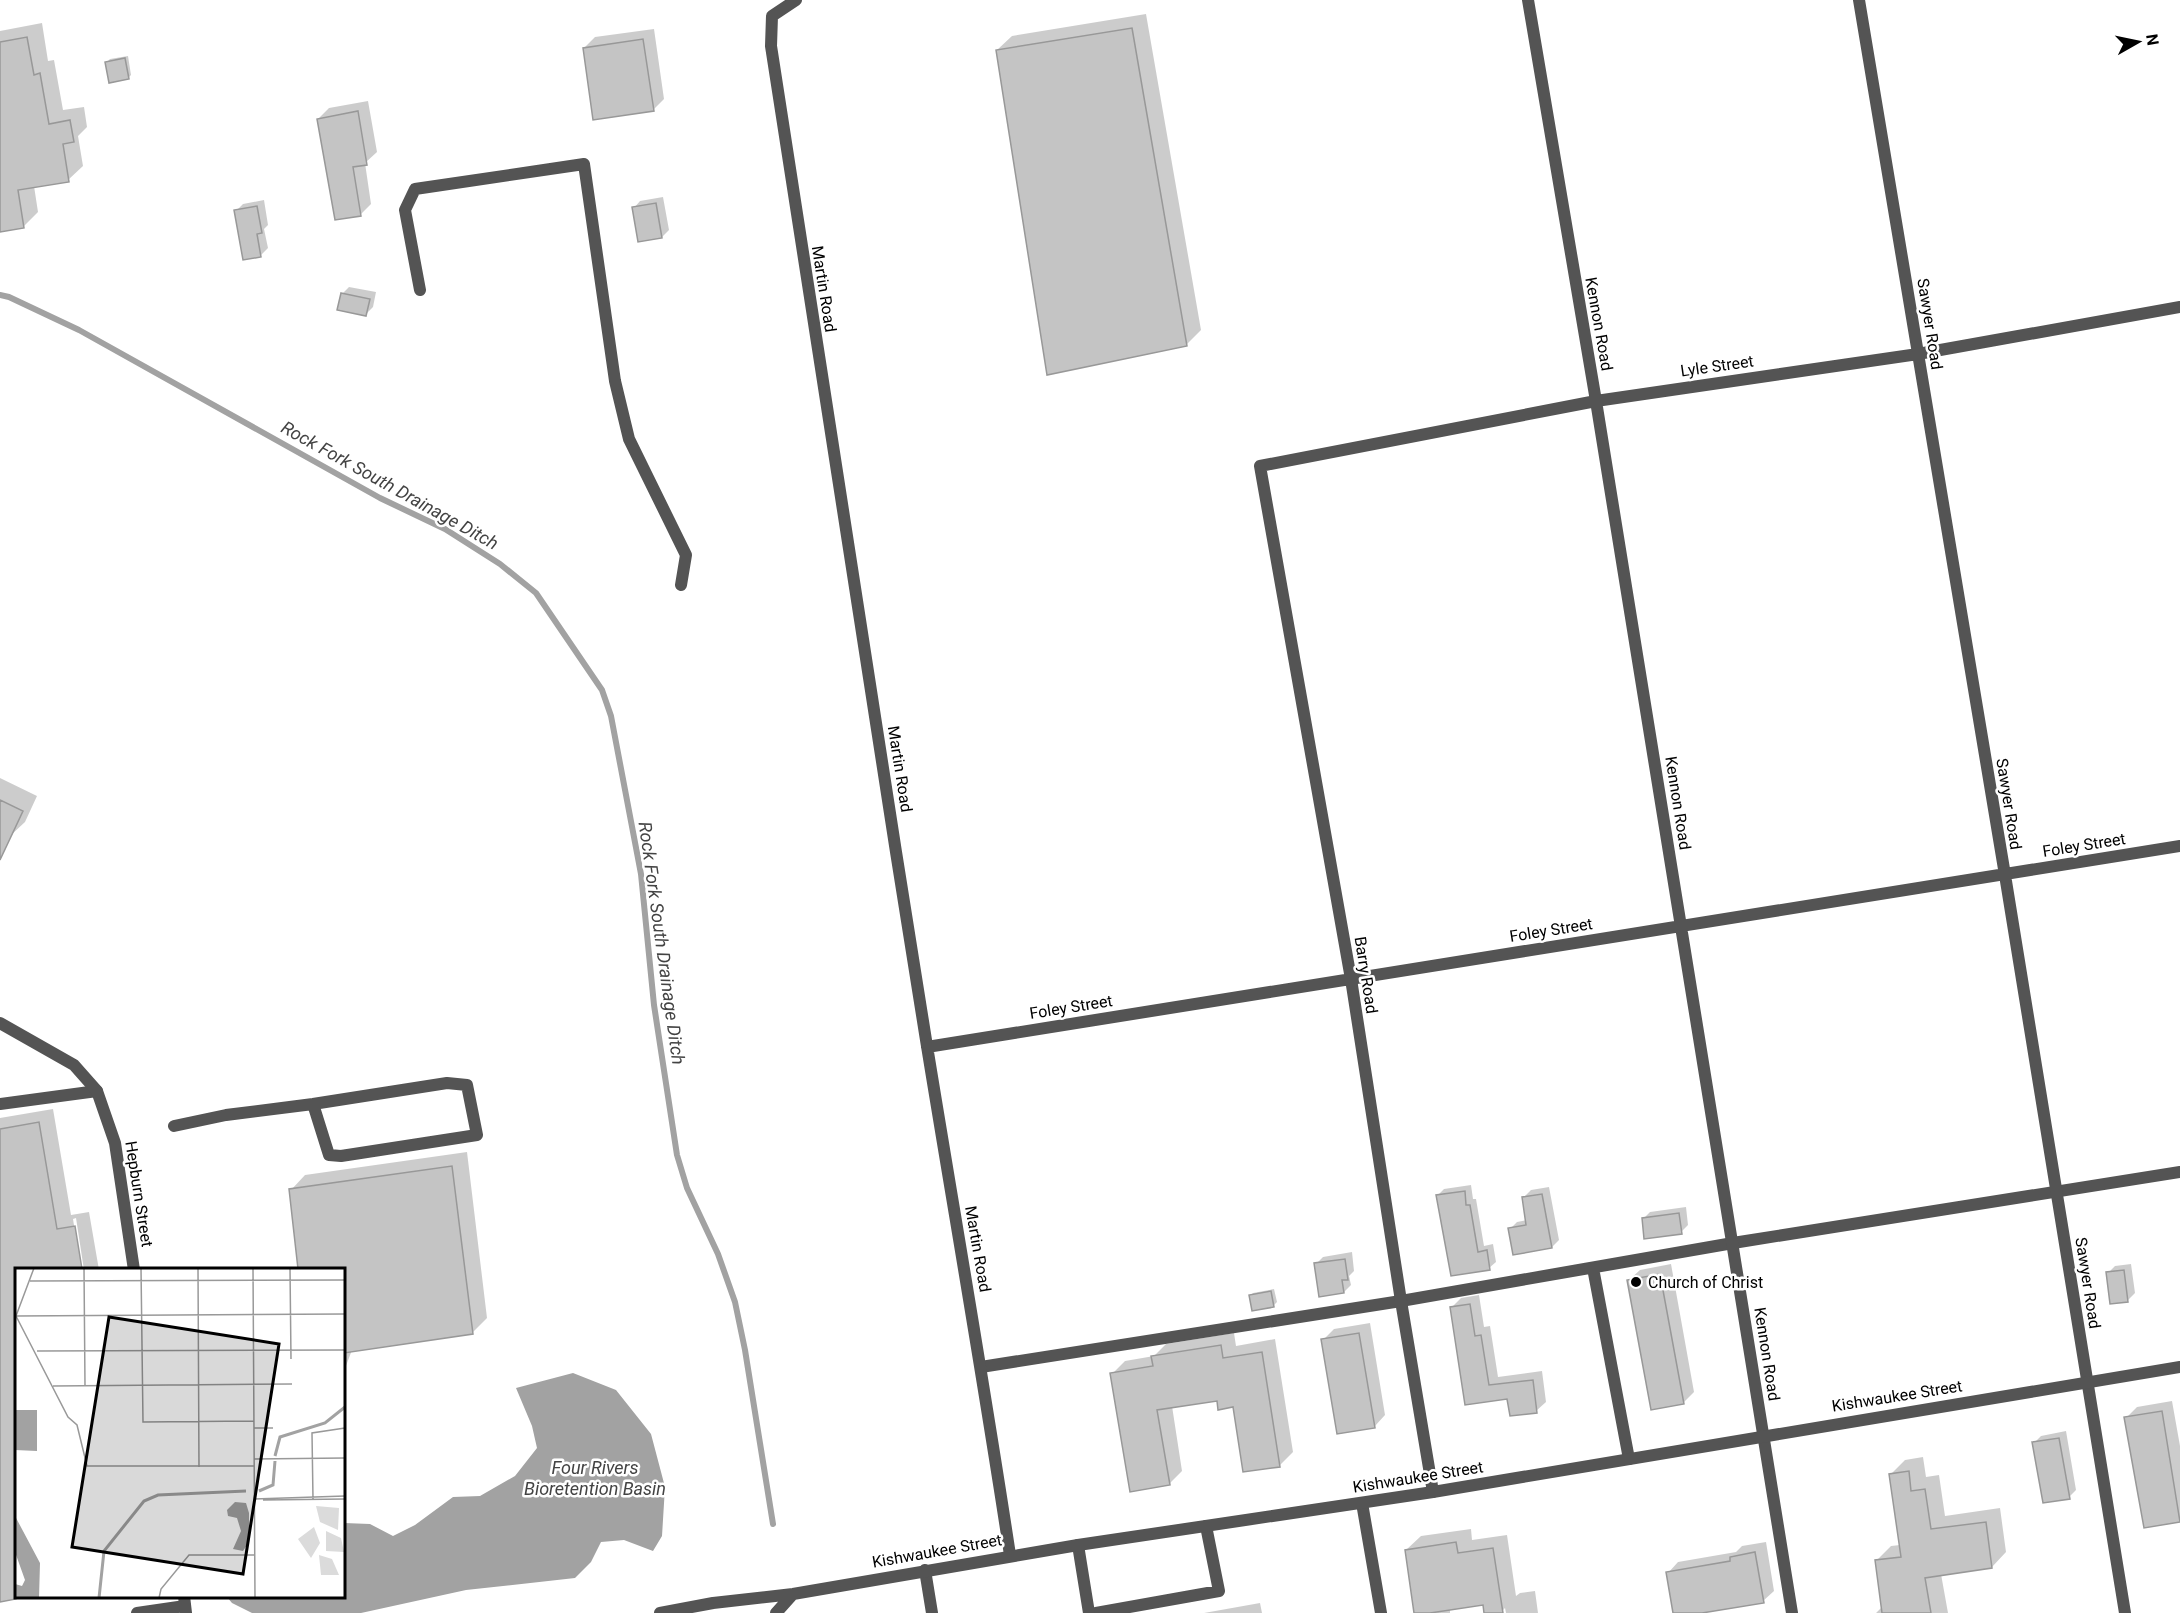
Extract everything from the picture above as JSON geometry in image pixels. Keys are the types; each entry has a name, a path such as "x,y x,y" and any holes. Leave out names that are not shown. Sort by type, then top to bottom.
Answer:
{"street":[{"name":"Martin Road","path":"796,0 772,16 771,46 927,1047 1010,1555"},
{"name":"Kennon Road","path":"1528,0 1682,925 1792,1613"},
{"name":"Sawyer Road","path":"1858,0 2125,1613"},
{"path":"420,290 405,210 415,189 584,164 615,381 629,439 686,555 681,585"},
{"name":"Lyle Street","path":"1260,466 1596,401 1918,354 2180,307"},
{"name":"Barry Road","path":"1260,466 1350,979 1433,1492"},
{"name":"Foley Street","path":"927,1047 2180,846"},
{"path":"0,1023 74,1065 97,1091"},
{"path":"174,1126 226,1115 447,1083 467,1085 477,1135 341,1156 329,1155 313,1104"},
{"path":"0,1104 97,1091"},
{"name":"Hepburn Street","path":"97,1091 115,1143 134,1268"},
{"path":"981,1367 1401,1301 1733,1243 2180,1172"},
{"path":"1593,1268 1629,1459"},
{"name":"Kishwaukee Street","path":"660,1613 714,1610 1010,1555 1433,1492 2180,1367"},
{"path":"1362,1503 1381,1613"},
{"path":"1096,1613 1219,1591 1206,1526"},
{"path":"1078,1545 1089,1613"},
{"path":"926,1570 932,1613"},
{"path":"776,1613 793,1594"},
{"path":"137,1613 185,1605"}],"water":[{"name":"Four Rivers Bioretention Basin","path":"573,1373 616,1390 651,1434 665,1487 662,1536 653,1551 624,1540 601,1542 591,1562 575,1578 466,1590 361,1613 252,1613 232,1603 228,1598 345,1598 345,1523 370,1524 393,1536 415,1525 453,1497 480,1496 515,1476 537,1448 532,1426 516,1388"}],"building":[{"path":"1132,28 1187,346 1047,375 996,50"},
{"path":"27,37 34,75 40,73 49,124 70,120 74,142 63,144 69,182 18,190 24,228 0,232 0,42"},
{"path":"643,39 654,111 593,120 583,48"},
{"path":"125,58 129,79 109,83 105,62"},
{"path":"358,111 367,165 353,167 361,216 335,220 317,119"},
{"path":"656,203 662,238 638,242 632,207"},
{"path":"257,206 262,233 257,234 261,257 243,260 234,210"},
{"path":"341,293 370,299 366,316 337,310"},
{"path":"0,800 23,811 0,860"},
{"path":"39,1122 57,1229 75,1226 82,1268 15,1268 16,1599 0,1602 0,1129"},
{"path":"452,1166 473,1334 345,1353 345,1268 298,1268 289,1189"},
{"path":"1465,1191 1466,1205 1470,1205 1478,1252 1487,1250 1490,1270 1451,1276 1436,1195"},
{"path":"1542,1194 1552,1248 1513,1255 1508,1228 1526,1225 1522,1197"},
{"path":"1679,1213 1682,1234 1644,1239 1642,1218"},
{"path":"1345,1259 1348,1280 1342,1280 1344,1293 1319,1297 1314,1263"},
{"path":"2124,1270 2128,1302 2110,1304 2106,1272"},
{"path":"1660,1274 1684,1404 1651,1410 1627,1280"},
{"path":"1271,1291 1274,1307 1252,1311 1249,1295"},
{"path":"1470,1304 1475,1336 1481,1335 1489,1385 1533,1380 1537,1413 1510,1416 1507,1399 1465,1405 1450,1307"},
{"path":"1359,1333 1375,1428 1337,1434 1321,1339"},
{"path":"1221,1345 1223,1358 1262,1352 1280,1467 1243,1472 1233,1407 1218,1410 1217,1401 1157,1410 1170,1485 1130,1492 1110,1373 1153,1366 1151,1356"},
{"path":"2162,1411 2180,1522 2144,1528 2124,1417"},
{"path":"2059,1438 2070,1499 2043,1503 2032,1442"},
{"path":"1909,1471 1911,1491 1925,1489 1931,1529 1986,1522 1992,1568 1925,1578 1931,1613 1882,1613 1875,1560 1901,1557 1889,1474"},
{"path":"1456,1542 1458,1553 1493,1548 1503,1613 1484,1613 1483,1605 1430,1613 1414,1613 1405,1550"},
{"path":"1755,1552 1764,1603 1702,1613 1673,1613 1666,1572 1730,1561 1730,1557"}],"waterway":[{"name":"Rock Fork South Drainage Ditch","path":"0,295 9,297 79,330 380,498 445,529 500,564 536,593 602,690 611,716 641,874 654,1005 677,1155 687,1188 718,1254 735,1302 773,1524"}],"place":[{"name":"Church of Christ","path":"1636,1282"}]}
